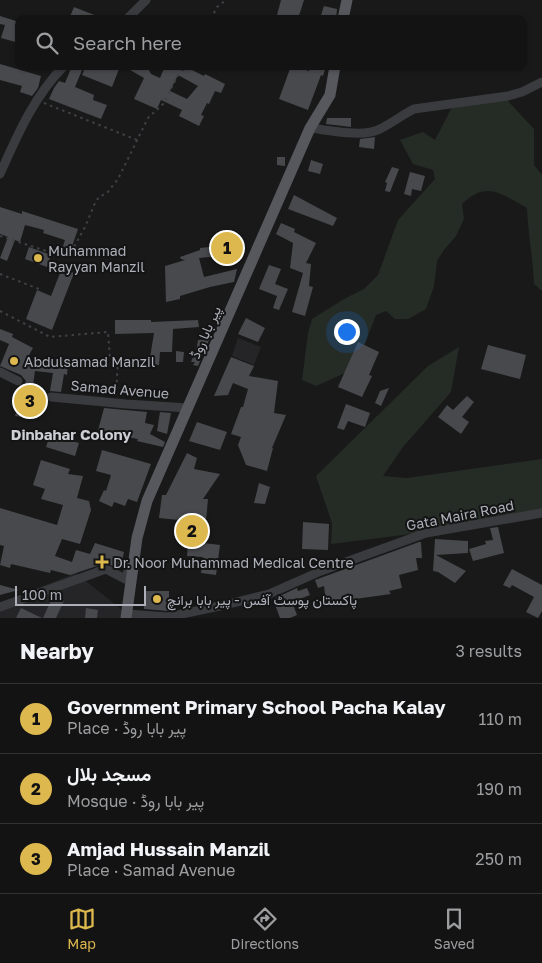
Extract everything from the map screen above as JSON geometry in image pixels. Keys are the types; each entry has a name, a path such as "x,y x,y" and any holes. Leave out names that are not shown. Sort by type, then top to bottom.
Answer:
{"main road":[{"path":"344,15 347,0"},
{"name":"پیر بابا روڈ","path":"126,616 137,538 147,501 310,128 330,95 334,70"}],"street":[{"path":"131,15 146,0"},
{"path":"0,174 36,100 60,70"},
{"path":"310,128 342,132 368,132 378,130 402,114 414,110 508,96 522,92 542,82"},
{"path":"0,372 18,381"},
{"name":"Samad Avenue","path":"51,397 188,408"},
{"name":"Gata Maira Road","path":"126,616 168,616 229,604 269,594 321,571 426,533 542,513"},
{"path":"0,607 106,569 125,579 134,559"}],"path":[{"path":"213,15 217,7 226,0"},
{"path":"0,236 68,258 85,227 95,203 99,197 107,193 118,178 148,118 163,104 181,70"},
{"path":"36,100 137,140"},
{"path":"0,274 39,289"},
{"path":"0,311 50,337 108,332 110,360 118,361 116,403"}],"shaded area":[{"path":"484,98 507,100 534,129 534,165 542,175 542,291 534,284 527,208 502,194 487,191 479,193 462,204 464,219 456,236 437,261 434,286 426,309 408,319 395,319 386,311 376,315 358,362 345,373 316,386 302,380 308,333 312,319 364,289 378,275 398,220 435,179 433,170 413,164 400,140 423,132 435,140 451,109"},
{"path":"238,338 261,347 254,365 232,356"},
{"path":"459,347 451,392 403,447 383,476 407,478 542,459 542,512 467,527 331,544 332,523 316,476 428,366"},
{"path":"76,573 127,614 126,618 0,618 0,603"}],"building":[{"path":"281,0 304,0 299,15 277,15"},
{"path":"324,6 337,9 336,15 321,15"},
{"path":"74,7 94,15 71,15"},
{"path":"0,16 15,21 15,42 1,38 5,25 0,24"},
{"path":"0,64 15,70 41,76 38,88 32,96 20,92 22,86 0,80"},
{"path":"70,70 82,70 75,87 94,95 93,100 107,105 101,119 49,99 59,81 65,83"},
{"path":"84,70 119,70 112,87 82,75"},
{"path":"130,70 149,70 151,74 160,78 163,70 192,70 225,84 221,93 215,91 209,104 207,103 201,115 204,116 199,126 179,116 182,110 161,100 157,109 134,99 144,78","holes":["178,75 198,86 187,99 170,91"]},
{"path":"290,70 325,70 323,76 321,75 308,110 279,99"},
{"path":"327,118 351,118 351,127 326,124"},
{"path":"375,137 374,149 359,147 360,139"},
{"path":"277,157 285,157 285,166 277,165"},
{"path":"311,160 323,164 320,174 308,171"},
{"path":"392,167 399,169 390,192 385,191 387,183 385,182"},
{"path":"410,172 425,176 421,191 412,189 411,196 404,194"},
{"path":"294,195 337,218 333,226 288,209"},
{"path":"0,207 22,214 22,211 78,229 68,258 60,255 65,240 43,233 44,230 25,225 20,242 15,240 7,261 0,258 8,237 0,234"},
{"path":"281,223 295,229 294,232 316,243 306,263 311,264 309,286 313,287 305,316 292,312 303,273 290,268 293,243 276,234"},
{"path":"219,236 235,236 235,259 219,259 219,256 199,258 204,277 237,269 234,282 210,287 180,296 180,299 166,302 165,266 185,260 180,257 200,250 200,248 219,246"},
{"name":"Muhammad Rayyan Manzil","path":"29,247 51,255 47,267 25,259"},
{"path":"269,265 281,269 275,284 288,289 279,310 273,308 277,296 259,289"},
{"path":"62,268 74,273 52,330 26,319 37,290 51,296"},
{"path":"246,318 265,328 258,342 238,334"},
{"path":"115,320 151,320 151,322 198,320 199,327 173,329 172,352 160,352 159,365 149,364 154,333 115,334"},
{"path":"0,329 13,334 12,337 33,348 26,360 68,364 67,375 64,374 61,392 50,391 53,373 35,371 32,392 43,396 38,410 25,406 22,417 15,416 26,381 21,375 0,366 9,344 0,340"},
{"path":"198,340 209,340 198,366 193,365 195,362 191,362 196,352"},
{"path":"358,342 379,352 369,375 372,376 362,397 338,387"},
{"path":"488,345 526,355 520,379 481,369"},
{"path":"176,351 184,352 183,362 176,362"},
{"path":"231,357 254,366 249,376 278,381 274,413 286,415 272,448 267,471 246,465 238,445 241,437 231,434 241,407 243,407 248,389 233,383 228,395 214,396"},
{"path":"389,388 381,406 375,403 380,391"},
{"path":"467,396 474,402 462,417 469,422 461,434 438,417 447,405 453,410"},
{"path":"346,404 370,413 365,427 348,421 344,430 337,428"},
{"path":"104,408 147,412 145,423 154,425 150,434 165,442 163,447 137,441 138,439 97,434"},
{"path":"160,412 171,413 167,434 157,431"},
{"path":"197,422 227,432 220,450 189,441"},
{"path":"50,435 79,443 75,456 46,447"},
{"path":"102,450 151,464 137,502 128,499 125,506 114,502 112,507 99,501 104,490 106,491 111,475 96,471"},
{"path":"187,453 197,458 194,469 220,474 203,499 208,499 204,543 220,545 216,575 201,573 203,557 187,556 188,542 178,541 179,520 159,518 162,495 166,495"},
{"path":"41,460 70,469 68,474 83,476 77,498 89,501 91,510 80,544 62,539 55,556 72,562 76,550 90,554 95,543 124,552 120,569 106,563 70,575 51,570 50,573 11,564 10,568 0,565 4,546 0,545 0,508 57,525 63,505 41,499 45,489 33,485"},
{"path":"259,483 270,487 265,504 254,503"},
{"path":"303,522 329,524 328,550 302,549"},
{"path":"498,527 504,553 473,561 469,549 486,544 485,541 493,540 490,528"},
{"path":"435,539 468,541 468,553 436,555 466,571 455,583 438,572 433,571"},
{"path":"421,542 422,558 416,558 418,570 399,575 402,588 389,591 391,594 326,603 324,586 318,588 315,580"},
{"path":"512,569 542,585 542,611 538,618 526,612 534,597 512,585 510,588 503,585"},
{"path":"0,585 19,590 0,595"},
{"path":"297,588 298,591 307,588 310,595 292,602 297,615 290,618 280,618 273,599"},
{"name":"پاکستان پوسٹ آفس - پیر بابا برانچ","path":"144,591 169,591 168,611 144,609"},
{"path":"53,596 64,601 56,618 43,618"},
{"path":"21,608 42,618 16,618"},
{"path":"86,608 98,610 97,618 85,618"}],"place":[{"name":"Government Primary School Pacha Kalay","path":"227,248"},
{"name":"Muhammad Rayyan Manzil","path":"38,258"},
{"name":"Abdulsamad Manzil","path":"14,361"},
{"name":"Amjad Hussain Manzil","path":"30,401"},
{"name":"مسجد بلال","path":"192,531"},
{"name":"Dr. Noor Muhammad Medical Centre","path":"102,562"},
{"name":"پاکستان پوسٹ آفس - پیر بابا برانچ","path":"157,599"}],"district":[{"name":"Dinbahar Colony","path":"71,434"}]}
